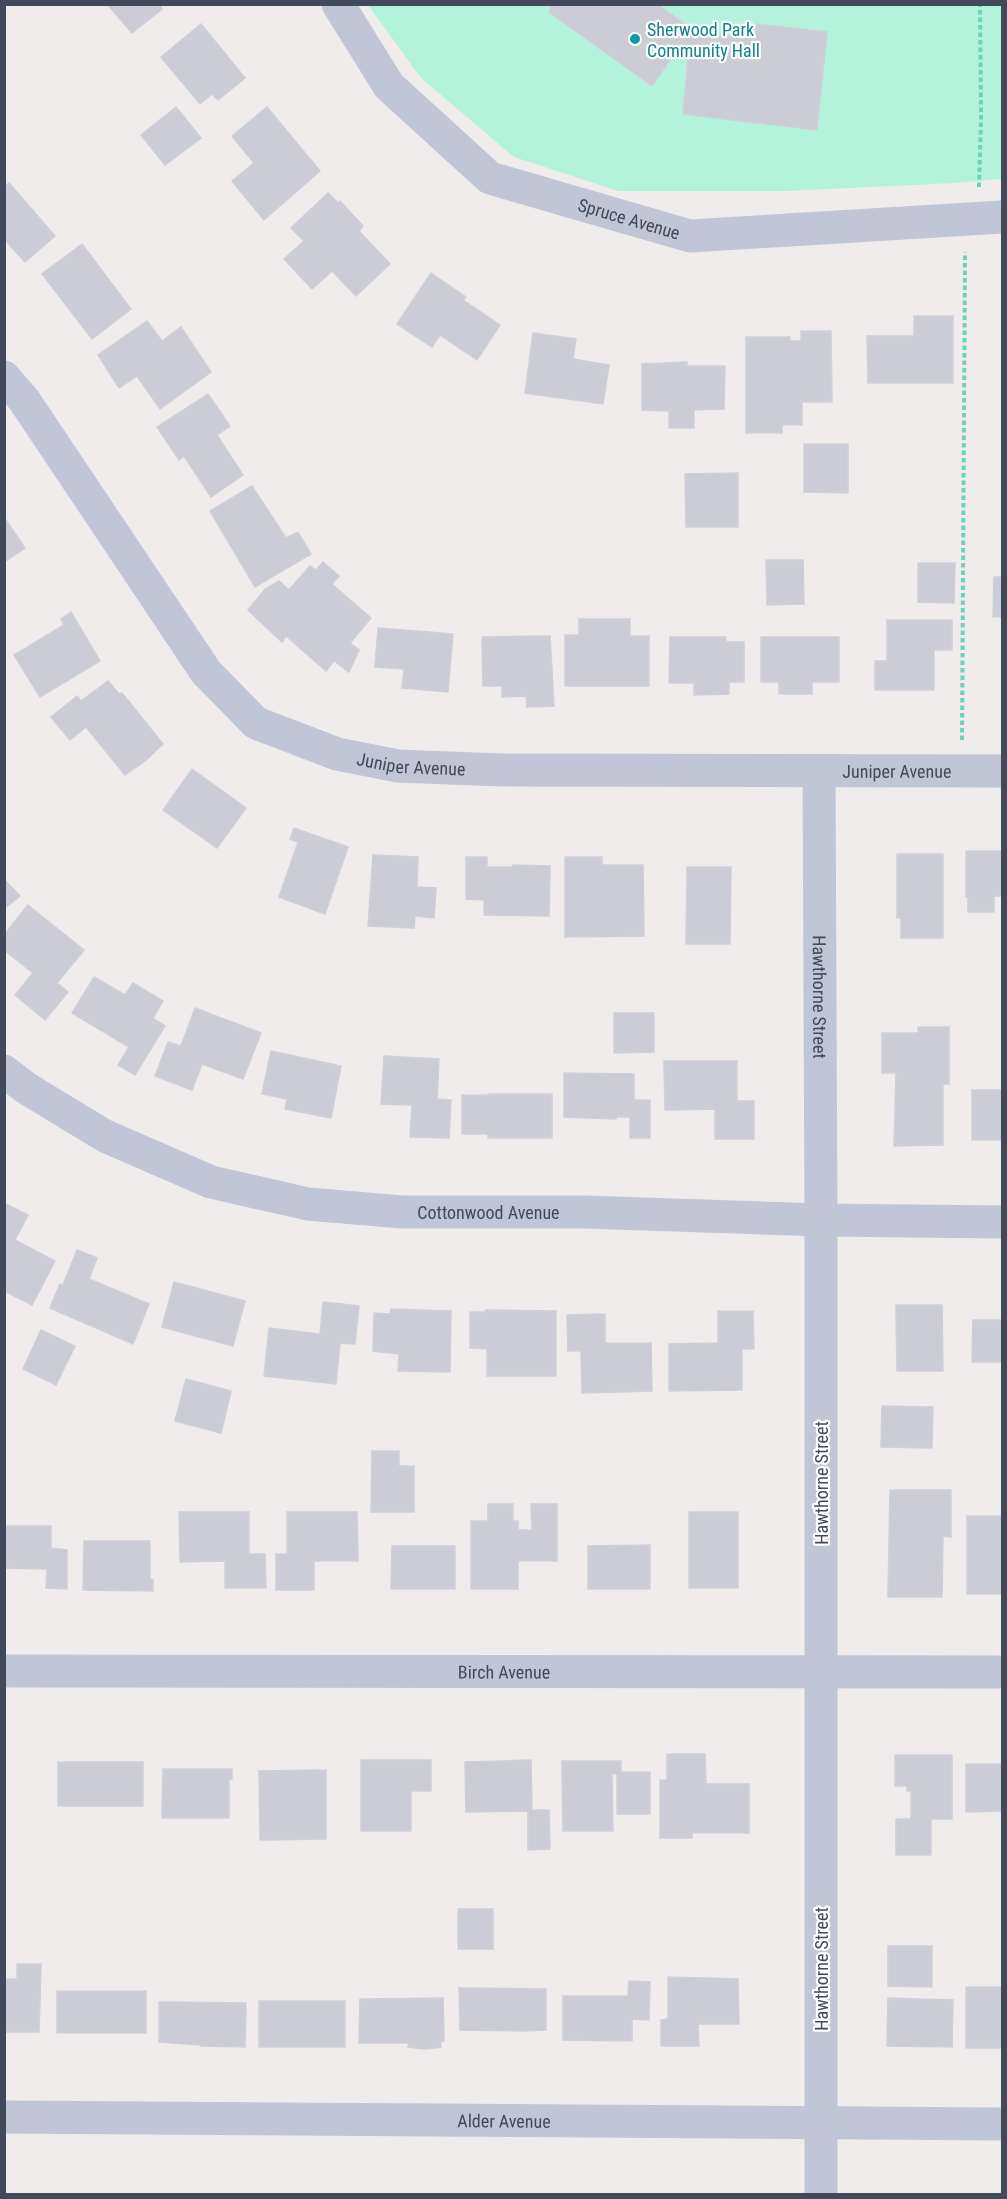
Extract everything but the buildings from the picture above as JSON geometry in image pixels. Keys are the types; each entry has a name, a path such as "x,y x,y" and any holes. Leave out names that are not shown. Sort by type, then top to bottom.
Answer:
{"street":[{"name":"Spruce Avenue","path":"338,4 389,86 490,178 690,236 1002,218"},
{"name":"Juniper Avenue","path":"4,377 24,400 206,672 256,723 337,754 398,766 501,770 1002,771"},
{"name":"Hawthorne Street","path":"819,772 822,1220 821,2194"},
{"name":"Cottonwood Avenue","path":"4,1071 26,1088 116,1141 212,1182 308,1204 402,1212 584,1212 822,1220 1002,1222"},
{"name":"Birch Avenue","path":"4,1671 1002,1672"},
{"name":"Alder Avenue","path":"4,2117 1002,2124"}],"path":[{"path":"962,771 965,241 979,189 980,4"}],"green space":[{"path":"368,5 1002,5 1002,179 786,191 618,191 514,157 421,78"}],"place":[{"name":"Sherwood Park Community Hall","path":"635,39"}]}
